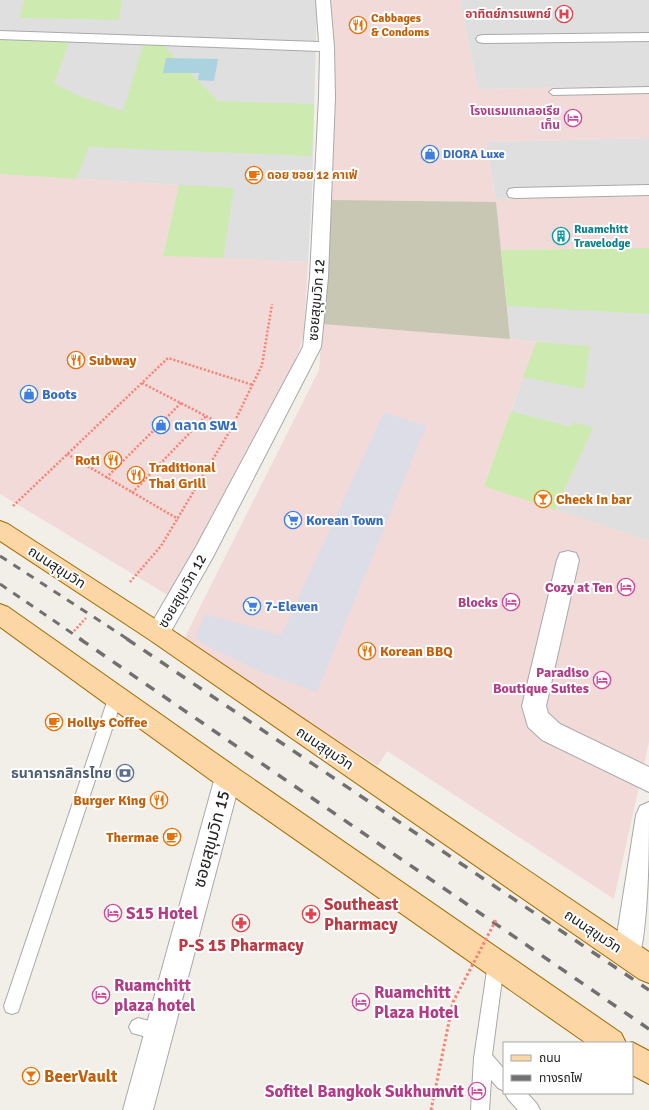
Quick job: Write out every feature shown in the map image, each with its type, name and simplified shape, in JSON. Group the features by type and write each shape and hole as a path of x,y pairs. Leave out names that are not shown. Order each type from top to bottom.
{"main road":[{"name":"ถนนสุขุมวิท","path":"4,520 105,598 638,962"},
{"path":"0,614 54,651 228,777 610,1042"},
{"path":"633,1058 649,1069"}],"street":[{"name":"ซอยสุขุมวิท 12","path":"158,633 205,551 312,347 320,262 327,97 327,47 323,0"},
{"path":"0,35 327,47"},
{"path":"483,39 649,37"},
{"path":"515,193 649,190"},
{"path":"568,560 538,683 534,706 537,719 551,732 649,780"},
{"name":"ซอยสุขุมวิท 15","path":"138,1110 148,1029 228,777"},
{"path":"638,962 649,815"}],"lane":[{"path":"553,92 649,90"},
{"path":"12,1006 116,696"},
{"path":"480,1110 484,1058 496,964"},
{"path":"484,1058 503,1081"},
{"path":"515,1094 531,1110"}],"path":[{"path":"126,586 161,546 231,429 262,365 272,304"},
{"path":"4,520 67,454 168,358 253,384"},
{"path":"142,383 231,429"},
{"path":"106,478 181,403"},
{"path":"132,493 206,416"},
{"path":"67,454 178,519"},
{"path":"54,651 105,598"},
{"path":"430,1110 453,1002 496,920"}],"shaded area":[{"path":"0,0 317,0 312,193 308,262 163,256 179,185 0,174"},
{"path":"331,0 460,0 478,89 649,86 649,138 486,142 496,199 649,196 649,248 501,250 510,339 536,342 484,485 649,541 649,742 614,899 387,751 378,766 183,641 319,370 332,200 334,106"},
{"path":"460,0 649,0 649,86 478,89"},
{"path":"649,138 649,196 496,199 486,142"},
{"path":"0,174 179,185 163,255 308,262 304,329 300,348 290,372 171,597 0,494"},
{"path":"332,200 496,202 510,339 323,324"},
{"path":"649,248 649,541 484,486 536,342 510,339 501,250"},
{"path":"384,412 426,426 317,692 261,672 213,649 195,638 205,614 281,635"}],"green space":[{"path":"24,0 122,0 119,20 19,18"},
{"path":"0,38 70,40 54,83 79,96 123,111 144,42 161,43 218,101 314,104 312,156 89,147 76,179 0,174"},
{"path":"179,185 234,188 223,258 163,256"},
{"path":"649,248 649,314 507,306 501,250"},
{"path":"536,342 590,346 584,389 523,377"},
{"path":"511,411 571,427 573,422 593,428 555,510 484,486"}],"water":[{"path":"166,58 218,59 214,81 198,80 199,73 163,73"}],"railway":[{"path":"0,556 129,640"},
{"path":"0,584 82,640"},
{"path":"80,639 649,1029"},
{"path":"127,639 649,990"}],"place":[{"name":"อาทิตย์การแพทย์","path":"564,14"},
{"name":"Cabbages & Condoms","path":"358,25"},
{"name":"โรงแรมแกเลอเรีย เท็น","path":"573,118"},
{"name":"DIORA Luxe","path":"430,154"},
{"name":"ดอย ซอย 12 คาเฟ่","path":"254,175"},
{"name":"Ruamchitt Travelodge","path":"561,236"},
{"name":"Subway","path":"76,360"},
{"name":"Boots","path":"29,394"},
{"name":"ตลาด SW1","path":"161,425"},
{"name":"Roti","path":"113,460"},
{"name":"Traditional Thai Grill","path":"136,475"},
{"name":"Check In bar","path":"543,499"},
{"name":"Korean Town","path":"293,520"},
{"name":"Cozy at Ten","path":"626,587"},
{"name":"Blocks","path":"511,602"},
{"name":"7-Eleven","path":"252,606"},
{"name":"Korean BBQ","path":"367,651"},
{"name":"Paradiso Boutique Suites","path":"602,680"},
{"name":"Hollys Coffee","path":"54,722"},
{"name":"ธนาคารกสิกรไทย","path":"125,773"},
{"name":"Burger King","path":"159,800"},
{"name":"Thermae","path":"172,837"},
{"name":"S15 Hotel","path":"113,913"},
{"name":"Southeast Pharmacy","path":"311,914"},
{"name":"P-S 15 Pharmacy","path":"241,923"},
{"name":"Ruamchitt plaza hotel","path":"101,995"},
{"name":"Ruamchitt Plaza Hotel","path":"361,1002"},
{"name":"BeerVault","path":"31,1076"},
{"name":"Sofitel Bangkok Sukhumvit","path":"477,1091"}]}
